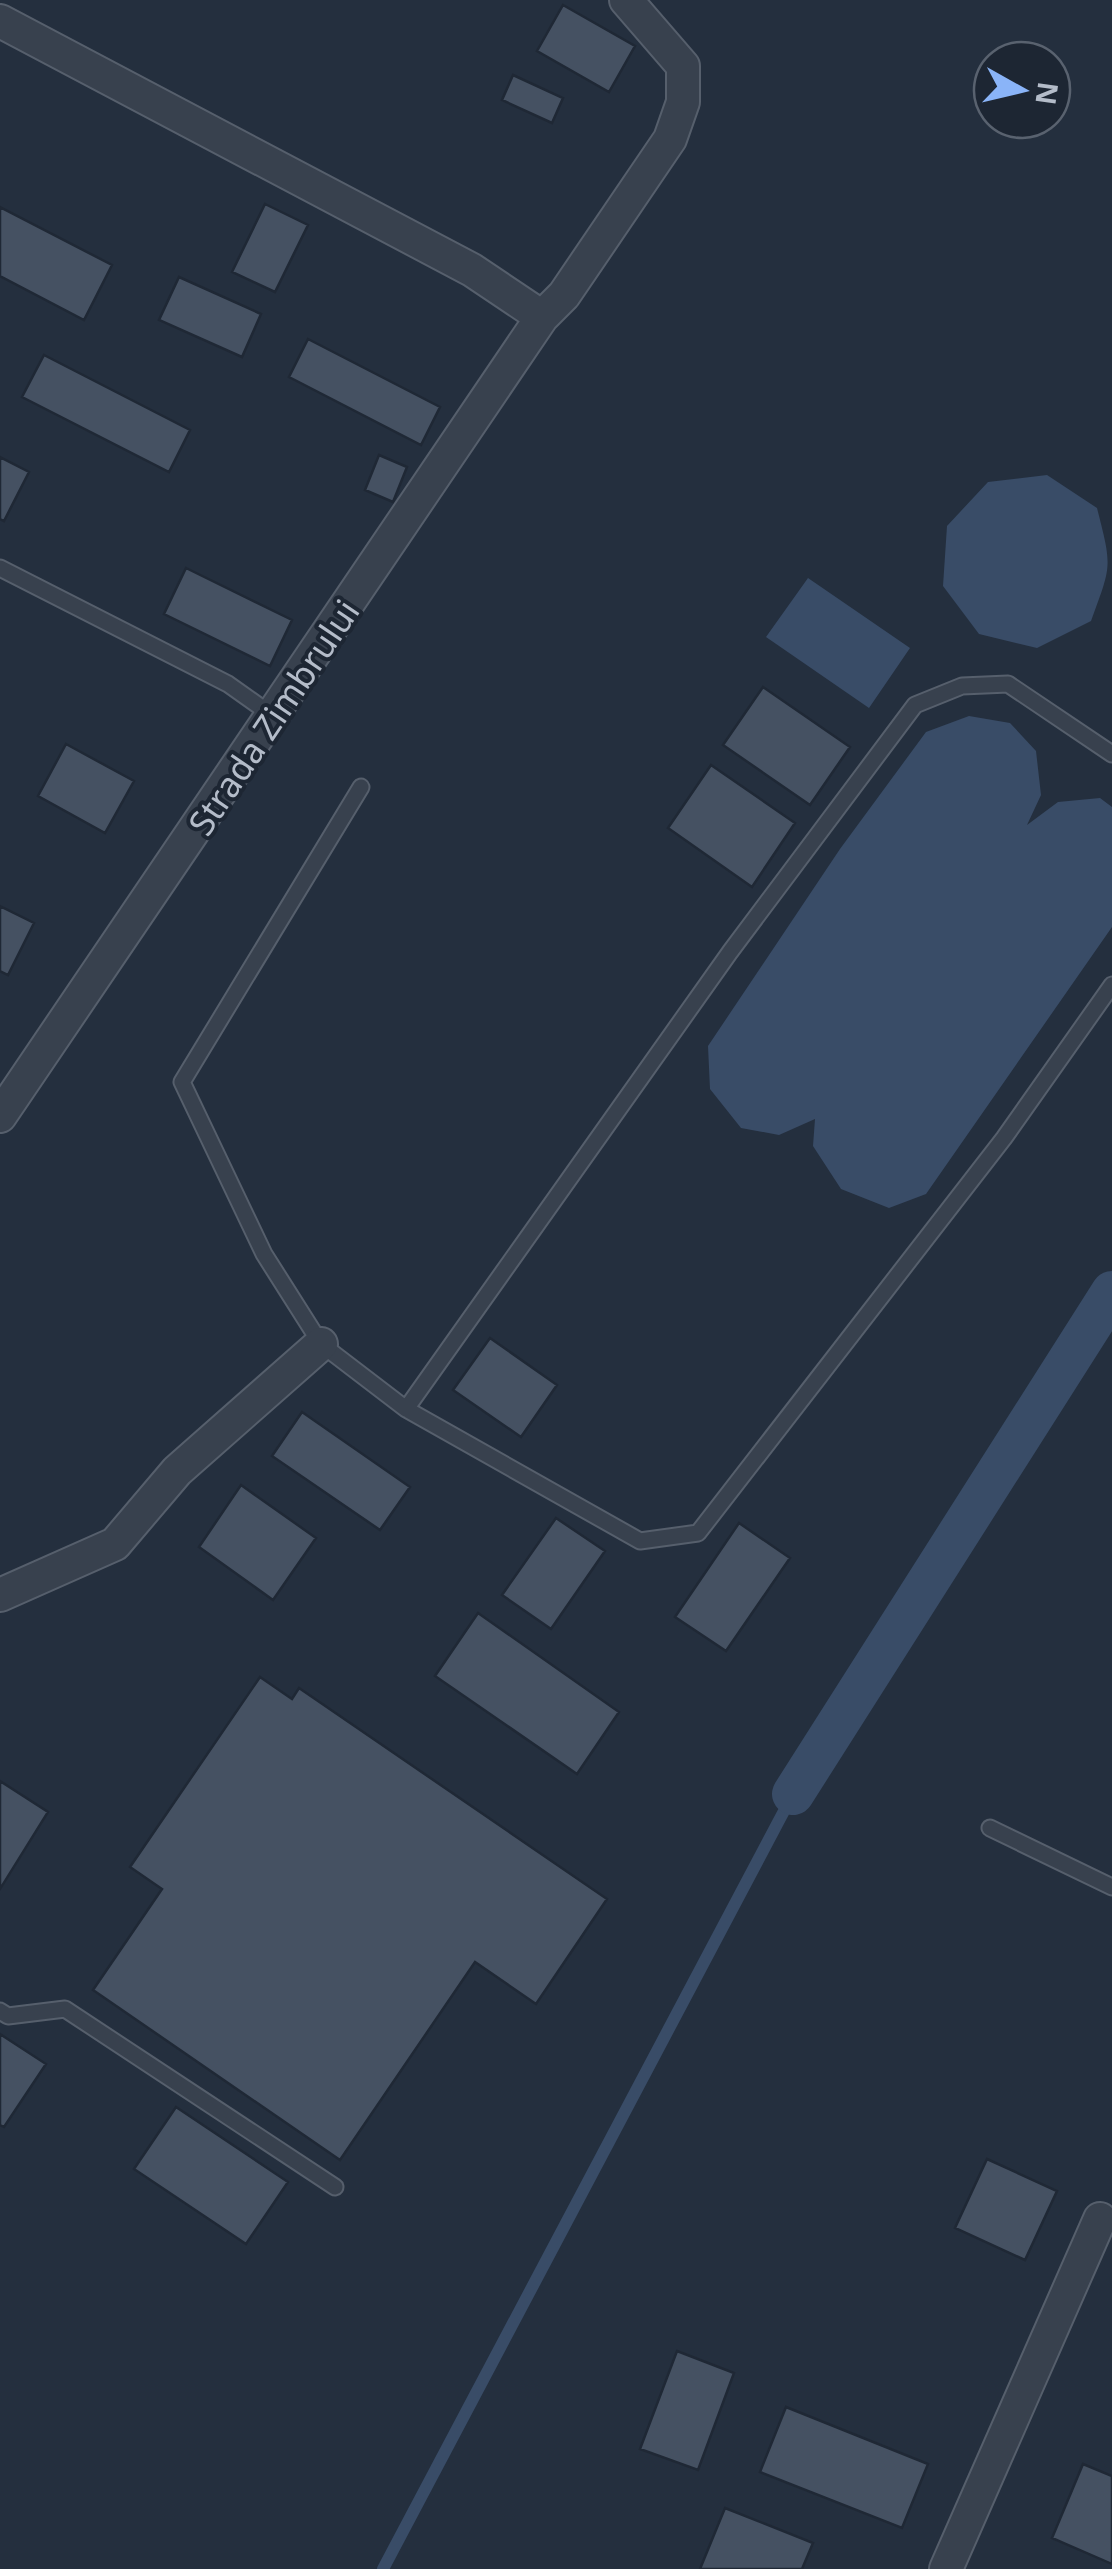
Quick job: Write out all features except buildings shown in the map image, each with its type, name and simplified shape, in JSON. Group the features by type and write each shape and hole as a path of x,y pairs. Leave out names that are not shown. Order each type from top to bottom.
{"street":[{"name":"Strada Zimbrului","path":"0,1116 542,317 564,295 670,139 683,102 683,66 626,0"},
{"path":"0,21 472,270 542,317"},
{"path":"0,1596 115,1544 177,1471 322,1344"},
{"path":"946,2569 1100,2219"}],"lane":[{"path":"0,568 228,684 274,717"},
{"path":"406,1409 730,952 914,705 962,686 1008,684 1112,754"},
{"path":"361,787 182,1082 264,1254 322,1344 406,1409 640,1541 698,1533 1004,1138 1112,985"},
{"path":"990,1828 1112,1887"},
{"path":"0,2011 8,2016 65,2009 335,2187"}],"water":[{"path":"1047,475 1097,508 1108,565 1091,621 1037,648 979,634 943,586 947,526 988,482"},
{"path":"808,578 910,648 869,708 766,637"},
{"path":"969,716 1010,723 1036,751 1041,795 1027,825 1058,802 1100,798 1112,807 1112,927 926,1194 889,1208 841,1189 813,1146 815,1119 779,1135 741,1128 710,1089 708,1046 840,849 926,732"}],"waterway":[{"path":"793,1794 1112,1292"},
{"path":"383,2569 793,1794"}]}
